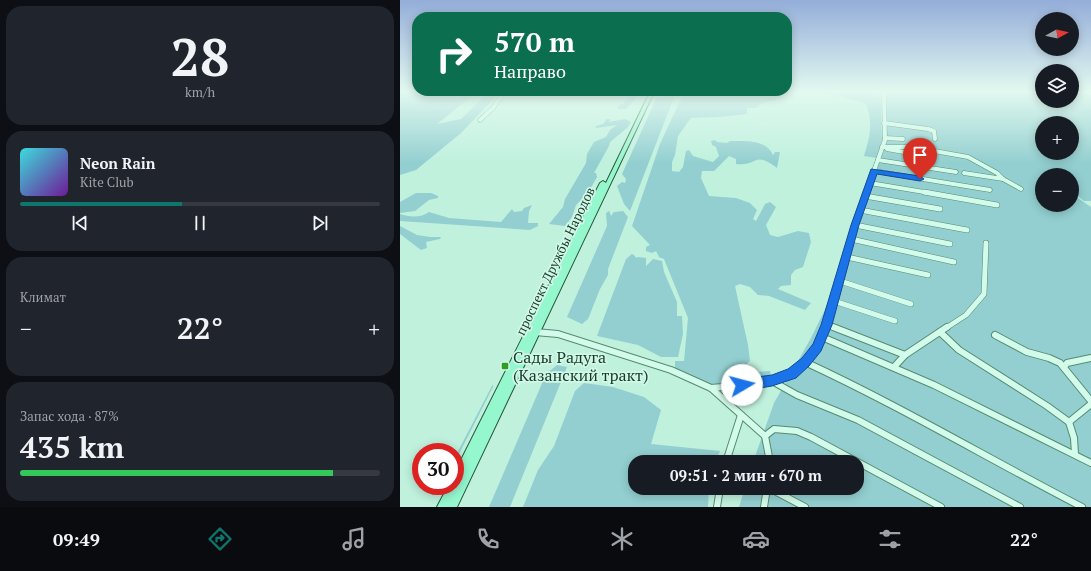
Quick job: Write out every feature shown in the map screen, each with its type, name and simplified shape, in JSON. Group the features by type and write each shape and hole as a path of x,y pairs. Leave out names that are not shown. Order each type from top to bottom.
{"main road":[{"name":"проспект Дружбы Народов","path":"452,507 533,332 637,116"},
{"name":"проспект Дружбы Народов","path":"464,464 533,332 640,116"},
{"path":"442,507 448,495"}],"street":[{"path":"480,120 485,116"},
{"path":"711,388 772,381 792,374 806,362 817,348 834,301 855,225 885,138 884,116"},
{"path":"884,123 928,129 934,131 935,139"},
{"path":"885,138 903,139"},
{"path":"882,148 912,147 968,157 997,173 1003,179 1021,189"},
{"path":"882,148 932,157"},
{"path":"878,160 956,172"},
{"path":"874,171 990,190"},
{"path":"964,173 1003,179"},
{"path":"870,183 997,205"},
{"path":"865,196 940,209"},
{"path":"860,210 968,230"},
{"path":"855,225 950,244"},
{"path":"851,239 954,262"},
{"path":"894,366 904,355 966,315 984,294 986,243"},
{"path":"847,257 928,275"},
{"path":"840,280 911,304"},
{"path":"834,301 895,321"},
{"path":"826,325 871,341 904,355"},
{"path":"533,332 558,334 664,367 711,388 766,436 769,455"},
{"path":"940,332 959,350 1047,406 1069,422 1074,438 1075,454"},
{"path":"995,335 1027,352 1049,358 1064,367 1091,403 1069,422"},
{"path":"822,337 894,366 1091,463"},
{"path":"1064,367 1067,363 1091,358"},
{"path":"806,362 859,387 999,464 1082,507"},
{"path":"772,381 797,395 858,420 1020,507"},
{"path":"728,455 741,415"},
{"path":"766,436 774,429 798,431 941,507"},
{"path":"717,507 719,495"},
{"path":"764,507 767,495"},
{"path":"782,495 805,507"}],"shaded area":[{"path":"400,116 447,116 437,124 461,119 464,116 477,116 461,133 416,170 400,175"},
{"path":"649,116 667,116 630,211 624,204 617,186 622,182 625,183 626,179 622,174"},
{"path":"673,116 732,116 691,118 678,136 675,155 672,162 672,171 679,172 683,167 686,151 689,150 693,156 713,162 719,156 716,147 712,145 711,141 715,140 717,142 727,143 730,141 754,142 765,146 773,155 775,152 780,152 777,168 764,160 736,164 736,159 729,156 714,171 702,171 701,178 709,196 736,198 750,203 757,210 753,219 756,221 765,204 770,202 776,207 766,225 770,235 778,237 798,231 809,233 811,242 803,267 795,270 791,275 791,285 781,286 778,289 811,303 805,310 769,296 758,295 750,287 740,284 735,286 750,361 742,368 743,373 770,371 771,376 741,384 717,386 701,382 675,369 675,361 684,361 688,318 664,259 659,257 656,251 652,253 646,251 646,247 650,245 632,226 660,144"},
{"path":"869,116 881,116 882,141 877,158 864,156 870,129"},
{"path":"885,116 1091,116 1091,201 1084,201 1079,197 1079,168 1035,168 1035,212 1079,212 1079,199 1091,207 1091,507 739,507 743,495 864,495 864,455 755,455 774,403 811,338 836,287 887,140"},
{"path":"607,119 610,119 609,122 625,119 631,122 627,128 610,142 594,173 596,173 597,177 588,193 576,205 572,217 565,226 549,224 563,207 565,199 586,163 587,154 594,142 606,137 610,130 617,125 596,128 596,126 603,124"},
{"path":"416,193 431,193 438,196 438,198 429,200 415,211 400,213 400,202"},
{"path":"532,205 529,211 528,223 538,223 538,226 530,230 400,221 400,214 415,216 429,212 449,218 501,222 512,209 514,212 522,211 524,208"},
{"path":"609,211 611,216 614,212 623,211 628,217 608,269 608,275 600,289 588,319 582,324 567,317 607,226 606,213"},
{"path":"400,226 417,235 441,237 440,239 426,242 427,248 421,250 400,234"},
{"path":"632,254 636,258 646,258 646,266 653,259 662,261 664,272 677,302 677,316 682,316 683,334 678,357 661,357 638,345 597,336 626,259"},
{"path":"557,365 567,367 510,507 489,507 546,374"},
{"path":"584,383 613,387 644,397 661,410 651,444 720,451 718,455 628,455 628,495 709,495 708,507 523,507 538,470 554,446 575,391"},
{"path":"493,384 493,387 464,444 462,443"}],"place":[{"name":"Сады Радуга (Казанский тракт)","path":"505,366"}],"route":[{"path":"742,385 772,381 792,374 806,362 817,348 826,325 847,257 855,225 874,171 920,179"}]}
